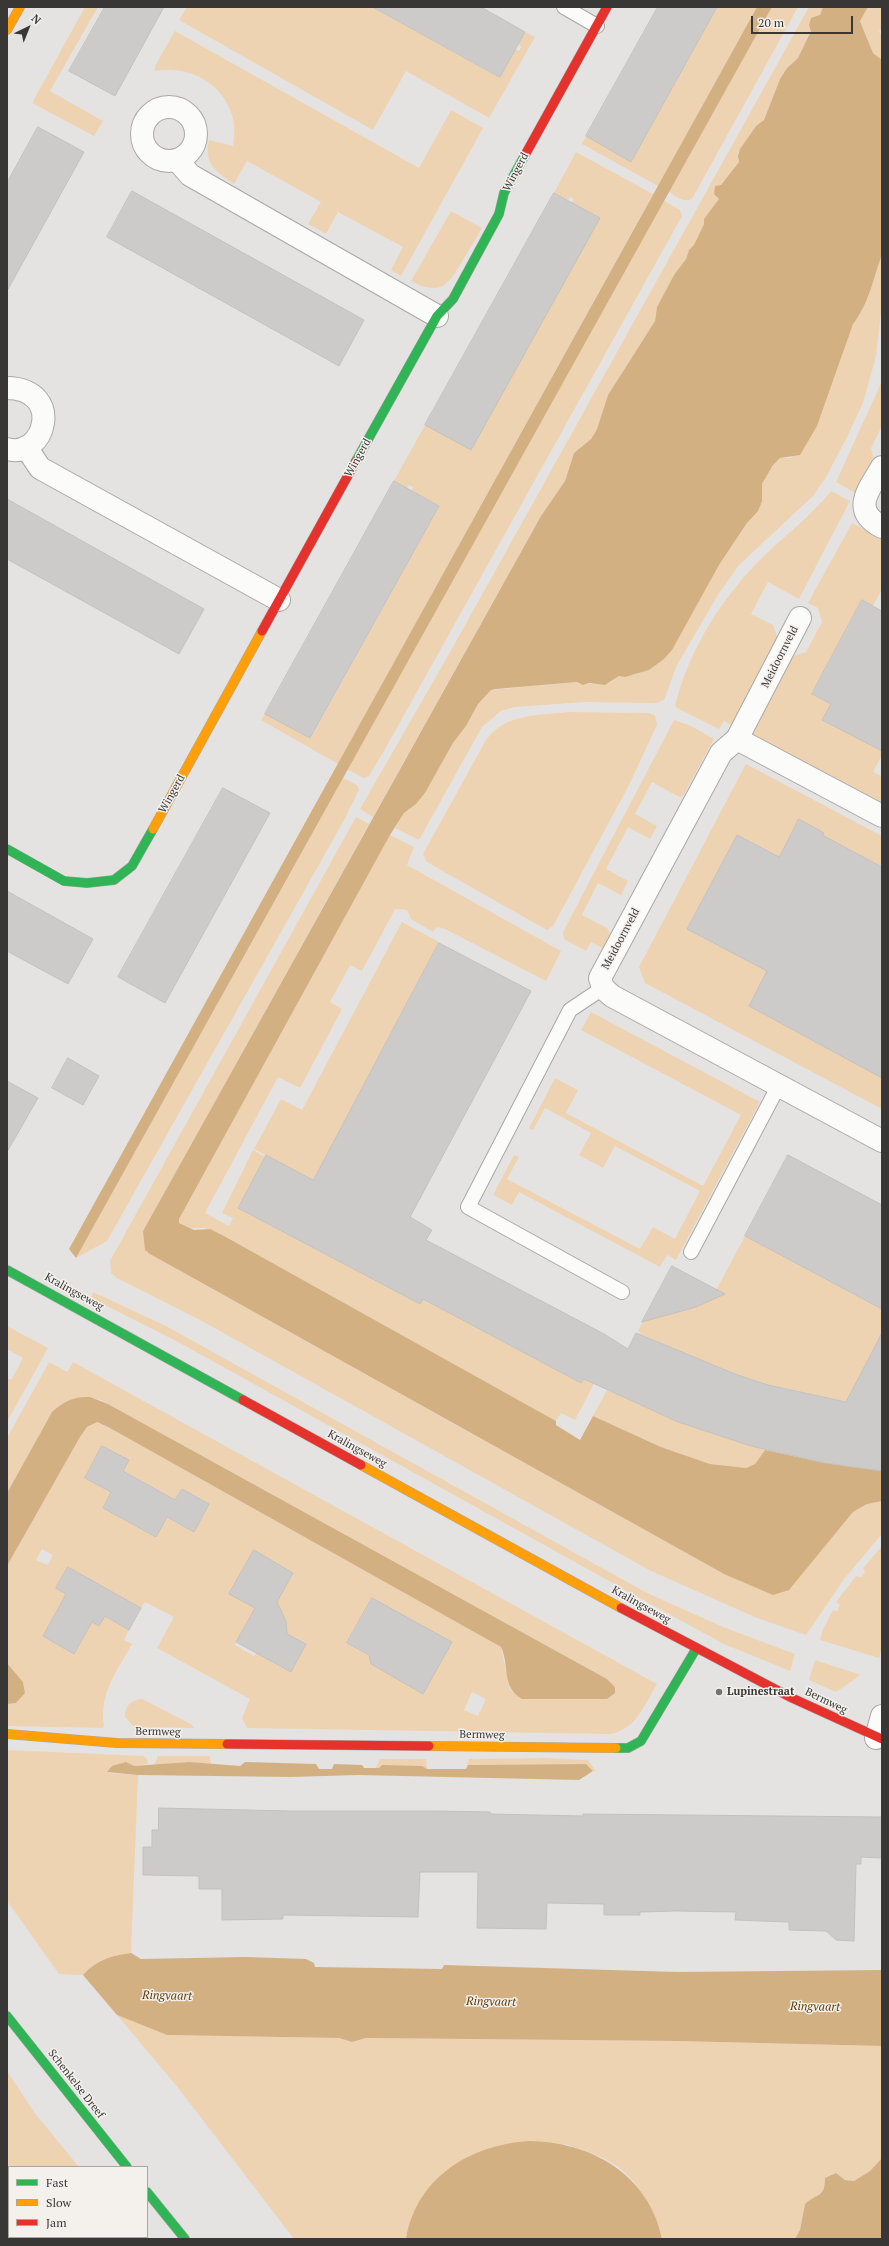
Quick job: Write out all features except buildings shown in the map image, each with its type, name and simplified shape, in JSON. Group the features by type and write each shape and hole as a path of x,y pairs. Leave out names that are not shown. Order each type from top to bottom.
{"street":[{"path":"7,30 20,7"},
{"name":"Wingerd","path":"7,849 64,881 87,883 114,880 132,866 436,316 453,299 500,214 504,193 607,7"},
{"path":"178,161 190,175 436,316"},
{"path":"7,388 21,388 34,396 43,408 44,423 38,437 17,448 40,468 279,600"},
{"path":"882,467 867,494 864,505 868,518 882,527"},
{"name":"Meidoornveld","path":"603,988 600,978 606,965 721,753 737,739 800,618"},
{"path":"737,739 882,816"},
{"path":"603,988 612,996 882,1141"},
{"name":"Kralingseweg","path":"7,1270 696,1649"},
{"name":"Bermweg","path":"7,1734 117,1743 628,1748 641,1741 696,1649 879,1739"},
{"path":"879,1739 882,1716"},
{"name":"Schenkelse Dreef","path":"7,2016 126,2166"},
{"path":"148,2193 185,2239"}],"lane":[{"path":"564,7 597,26"},
{"path":"603,988 570,1010 468,1207 622,1292"},
{"path":"691,1252 779,1086"}],"shaded area":[{"path":"85,7 98,7 50,91 103,121 94,136 32,103"},
{"path":"187,7 373,7 499,77 515,49 519,51 521,47 518,44 525,32 535,37 489,118 406,71 373,130 179,20"},
{"path":"717,7 757,7 658,186 582,144 586,136 631,161"},
{"path":"772,7 798,7 692,199 685,200 679,198 668,191"},
{"path":"809,7 823,7 821,14 811,22 811,31 798,58 787,68 780,79 764,120 756,126 740,149 739,162 721,185 715,186 716,196 720,199 704,219 704,224 694,246 689,250 686,259 674,275 657,307 655,321 608,395 597,429 591,439 574,453 565,481 541,516 373,817 360,809 449,654"},
{"path":"868,7 882,7 882,29 879,31 882,37 882,60 873,53 860,20"},
{"path":"175,31 419,168 451,110 483,128 401,276 391,270 403,247 338,212 326,234 308,224 321,202 247,161 234,184 217,171 208,155 209,140 233,146 234,129 231,113 225,99 215,88 202,79 188,73 172,70 155,71 155,66"},
{"path":"576,152 653,194 338,764 261,720 265,714 311,738 439,506 412,491 413,487 409,485 407,488 394,481 425,425 600,218 572,203 574,199 570,197 568,200 554,193"},
{"path":"663,200 680,210 682,216 384,751 369,776 363,778 347,769"},
{"path":"451,211 482,228 458,269 448,282 437,288 421,286 411,281"},
{"path":"882,255 882,303 876,356 863,403 847,437 825,479 813,496 739,565 718,595 677,665 664,700 656,703 585,702 515,707 501,711 482,727 419,840 395,828 404,813 416,804 425,793 453,743 466,726 478,704 491,690 577,682 579,684 608,684 619,676 634,675 648,669 667,655 672,649 719,565 762,501 762,484 773,465 780,458 791,458 817,426 844,346 853,324 862,311"},
{"path":"882,381 882,426 871,448 874,460 857,494 836,482"},
{"path":"831,491 850,501 799,599 768,582 751,614 773,625 778,639 733,726 724,721 719,729 677,708 675,706 689,663 710,623 723,604 767,553 808,516"},
{"path":"852,523 882,539 882,589 873,606 862,600 812,694 831,704 823,721 849,734 857,718 882,649 882,755 873,772 882,776 882,805 749,734 790,657 806,652 822,622 818,608 808,603"},
{"path":"568,712 649,713 655,716 657,725 628,787 553,926 547,930 432,865 426,861 423,854 486,740 494,731 513,720 523,717"},
{"path":"674,720 691,726 714,739 683,796 679,797 652,782 635,814 657,826 650,839 628,827 606,869 628,881 621,895 598,883 582,915 607,928 611,935 604,949 591,942 586,951 564,939 563,932"},
{"path":"746,764 882,836 882,867 836,843 749,1006 882,1077 882,1109 645,983 639,967","holes":["799,820 824,833 803,870 793,849 785,845","737,835 773,854 723,948 687,928"]},
{"path":"343,778 357,785 359,790 343,822 107,1241 76,1258"},
{"path":"356,817 369,824 143,1231 180,1271 724,1574 789,1589 853,1512 867,1504 882,1501 882,1534 845,1578 806,1635 757,1618 651,1571 200,1320 117,1278 111,1273 110,1261"},
{"path":"390,835 414,847 407,865 561,951 546,981 445,929 437,927 433,932 411,919 407,910 395,909 362,971 350,965 330,1002 342,1009 300,1088 278,1077 205,1213 229,1226 233,1218 222,1213 253,1150 265,1157 238,1208 420,1304 423,1299 581,1383 589,1369 599,1374 575,1420 561,1413 556,1421 224,1236 205,1228 189,1228 179,1223 179,1219"},
{"path":"402,922 439,942 438,945 313,1180 254,1149 281,1099 302,1110"},
{"path":"591,1012 760,1102 676,1260 667,1255 660,1267 519,1192 512,1205 493,1195 514,1155 519,1157 507,1179 640,1249 653,1227 675,1239 700,1191 615,1146 603,1168 579,1155 591,1133 545,1108 533,1130 529,1128 555,1078 578,1090 566,1113 703,1186 741,1115 581,1030"},
{"path":"745,1236 882,1309 882,1354 861,1405 768,1385 702,1362 639,1334 640,1332 638,1331 652,1304 683,1308 697,1306 712,1298"},
{"path":"93,1292 166,1326 647,1593 723,1627 795,1654 790,1671 724,1644 665,1612 180,1343 91,1298"},
{"path":"7,1326 48,1348 7,1422 7,1378 11,1380 23,1358 7,1349"},
{"path":"49,1362 67,1372 73,1362 657,1684 644,1708 633,1722 619,1732 610,1734 247,1728 242,1718 250,1699 157,1648 174,1617 145,1602 141,1608 92,1580 84,1593 70,1587 43,1636 74,1654 92,1622 99,1626 105,1616 129,1630 124,1640 132,1644 106,1693 103,1715 104,1727 7,1726 7,1704 16,1703 25,1693 23,1682 7,1663 7,1566 80,1437 87,1427 96,1422 108,1427 501,1647 510,1689 522,1699 607,1699 615,1693 615,1687 607,1679 101,1400 87,1398 75,1399 63,1404 52,1412 7,1493 7,1438","holes":["103,1446 129,1460 123,1471 175,1500 182,1489 209,1504 194,1532 167,1517 156,1537 103,1508 111,1492 85,1478","42,1549 53,1555 48,1565 36,1560","254,1550 293,1573 275,1606 286,1621 285,1633 306,1644 291,1672 256,1653 254,1656 235,1645 255,1608","372,1598 386,1669 381,1670 371,1664 372,1657 347,1643","472,1692 486,1699 478,1716 464,1710"]},
{"path":"607,1390 678,1422 765,1450 755,1464 746,1468 710,1464 661,1447 593,1416"},
{"path":"882,1546 882,1648 879,1658 820,1640 823,1629 833,1610 837,1611 840,1605 836,1602 856,1576 861,1577 865,1572 863,1568"},
{"path":"815,1660 861,1675 836,1692 809,1680"},
{"path":"142,1699 191,1724 194,1728 134,1727 125,1717 126,1710 131,1702"},
{"path":"7,1750 144,1756 147,1759 148,1764 133,1766 128,1763 108,1773 138,1775 131,1953 105,1959 94,1965 83,1975 59,1974 7,1901"},
{"path":"158,1756 210,1756 211,1765 189,1762 154,1765"},
{"path":"545,1758 588,1760 596,1771 593,1771 586,1764 468,1765 466,1769 469,1759"},
{"path":"380,1759 426,1759 427,1769 376,1768"},
{"path":"117,2015 167,2035 339,2038 352,2042 366,2038 677,2041 882,2046 882,2158 870,2171 854,2181 845,2180 836,2173 825,2178 825,2188 823,2191 805,2204 800,2230 795,2239 662,2239 650,2206 630,2177 612,2163 565,2144 408,2229 406,2239 294,2239 179,2089"},
{"path":"7,2071 34,2112 78,2166 8,2166 8,2170"},
{"path":"61,2238 137,2239 62,2239"}],"water":[{"path":"757,7 772,7 76,1258 69,1249"},
{"path":"823,7 868,7 860,21 873,53 882,60 882,255 867,299 853,324 817,426 800,455 780,458 773,465 762,484 762,501 758,511 747,523 719,565 672,650 664,659 649,670 625,677 619,676 605,685 589,683 583,685 577,682 496,689 491,690 478,704 466,726 453,743 425,793 416,804 404,813 390,835 179,1219 179,1223 194,1230 210,1229 224,1236 556,1421 556,1425 580,1440 593,1416 661,1447 710,1464 746,1468 755,1464 765,1450 825,1463 882,1471 882,1501 867,1504 853,1512 789,1590 773,1595 724,1574 150,1254 145,1250 143,1231 541,516 565,481 574,453 591,439 597,429 608,395 655,321 657,307 674,275 686,259 689,250 694,245 704,224 704,219 719,199 714,194 715,186 721,185 739,162 738,156 740,149 756,126 764,120 780,79 787,68 798,58 811,31 809,25 811,18 820,15"},
{"path":"90,1397 108,1404 607,1679 615,1687 615,1693 607,1699 522,1699 515,1694 508,1682 504,1654 501,1647 97,1422 87,1427 80,1437 7,1566 7,1493 52,1412 74,1398"},
{"path":"7,1663 23,1682 25,1693 16,1703 7,1704"},
{"path":"126,1762 134,1766 189,1762 240,1766 245,1762 316,1764 319,1769 332,1769 334,1764 362,1765 364,1768 379,1768 382,1765 422,1766 427,1769 466,1769 468,1765 586,1764 593,1771 579,1780 358,1775 291,1777 138,1775 107,1772 112,1766"},
{"name":"Ringvaart","path":"131,1953 141,1959 245,1957 306,1959 314,1963 315,1967 442,1969 444,1965 678,1972 882,1970 882,2046 677,2041 366,2038 352,2042 339,2038 167,2035 117,2015 83,1975 94,1965 105,1959"},
{"path":"529,2141 552,2143 574,2148 595,2155 614,2166 631,2180 644,2196 655,2216 662,2239 406,2239 412,2217 422,2198 434,2182 450,2168 467,2157 486,2149"},
{"path":"882,2158 882,2239 795,2239 800,2230 805,2204 822,2192 824,2189 825,2178 836,2173 845,2180 854,2181 870,2171"},
{"path":"7,2169 8,2238 7,2238"}],"traffic: fast":[{"path":"356,461 437,316 453,299 499,214 504,193 525,155"},
{"path":"7,849 64,881 87,883 114,880 132,866 153,829"},
{"path":"7,1270 243,1400"},
{"path":"616,1748 628,1748 641,1741 696,1649"},
{"path":"7,2016 126,2166"},
{"path":"148,2193 185,2239"}],"traffic: slow":[{"path":"7,30 20,7"},
{"path":"153,829 262,631"},
{"path":"361,1465 621,1608"},
{"path":"7,1734 117,1743 227,1744"},
{"path":"429,1746 616,1748"}],"traffic: jam":[{"path":"525,155 607,7"},
{"path":"262,631 356,461"},
{"path":"243,1400 361,1465"},
{"path":"621,1608 792,1698 882,1739"},
{"path":"227,1744 429,1746"}],"place":[{"name":"Lupinestraat","path":"719,1692"}]}
